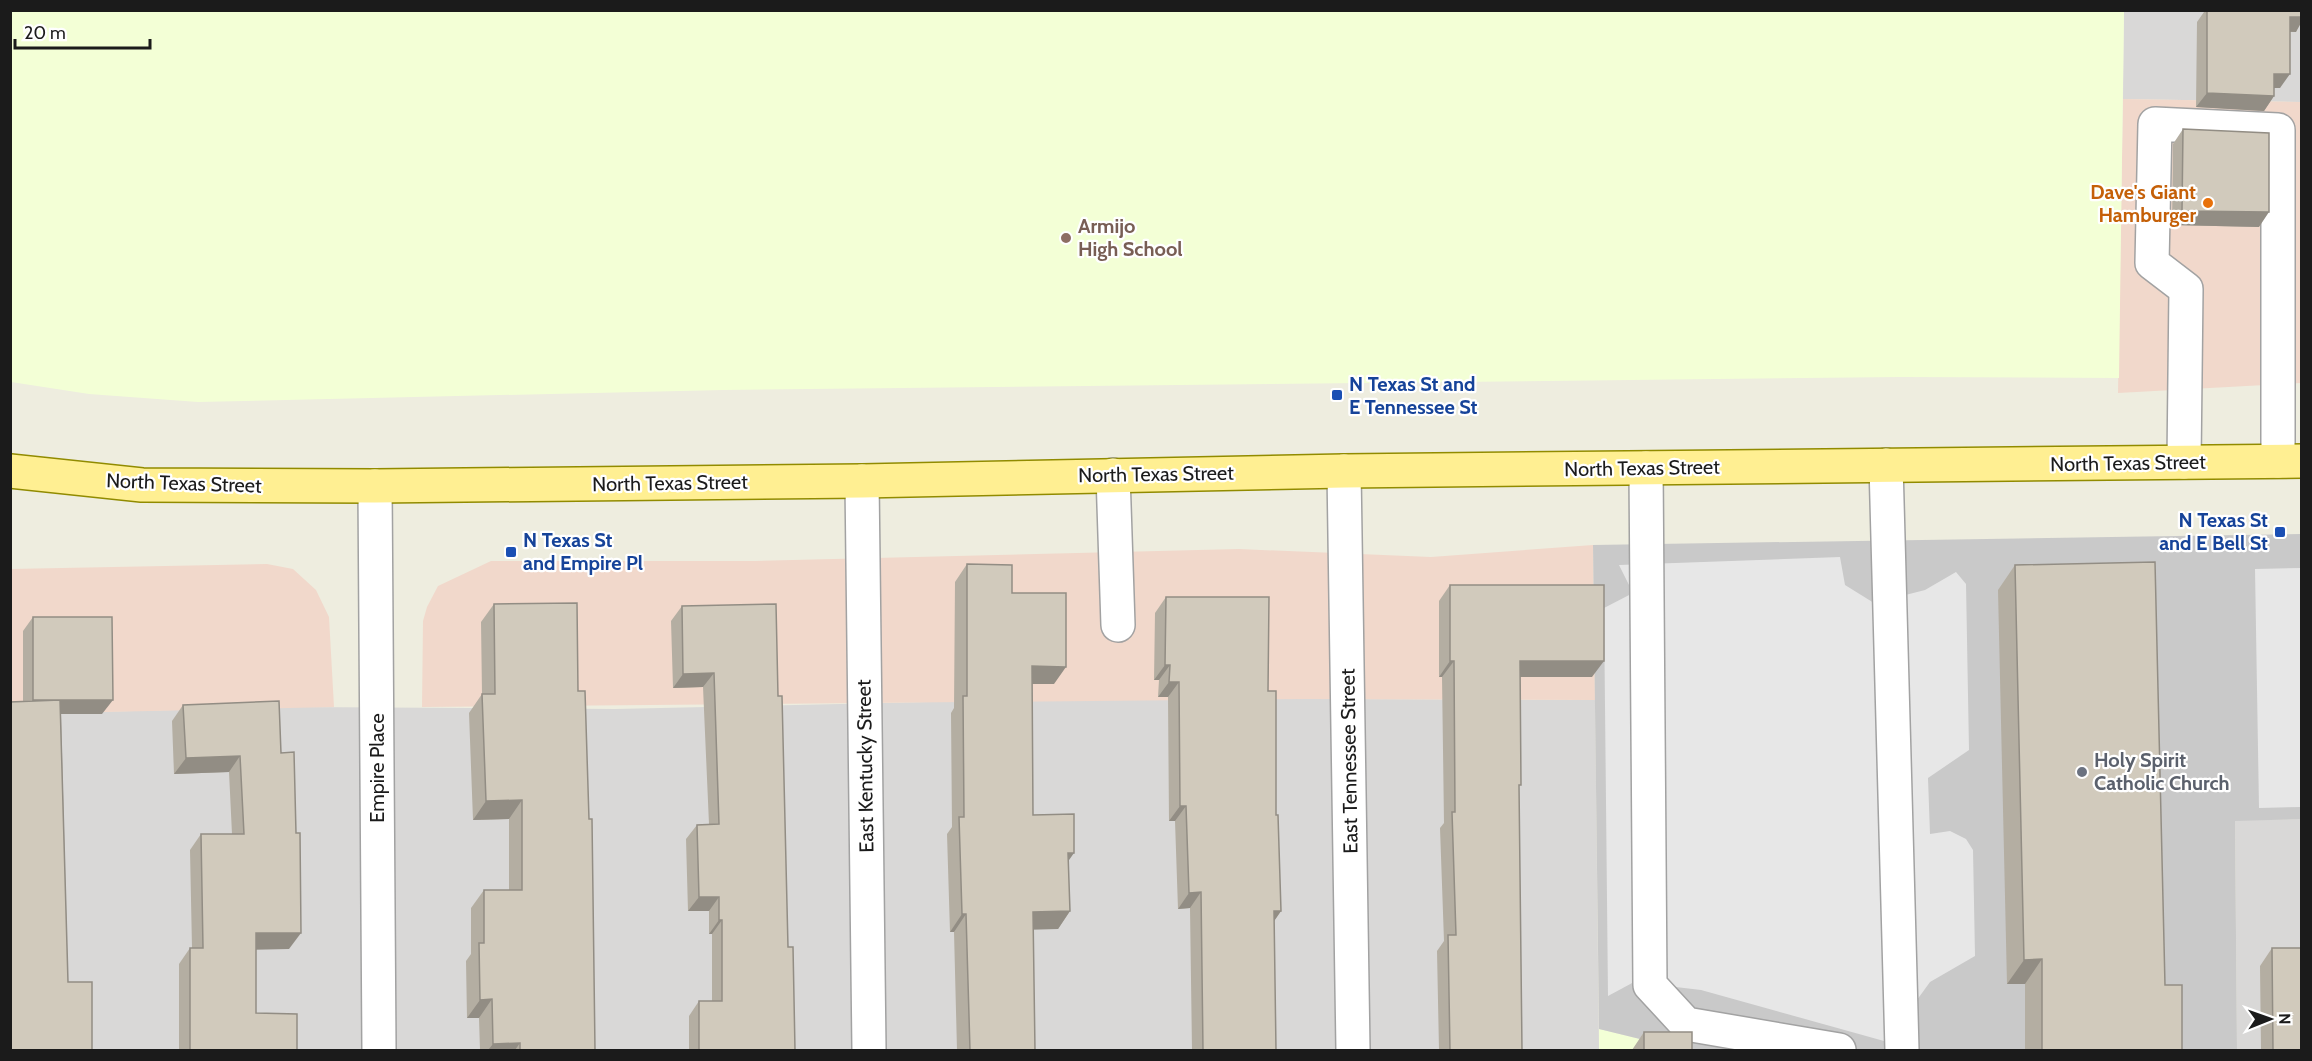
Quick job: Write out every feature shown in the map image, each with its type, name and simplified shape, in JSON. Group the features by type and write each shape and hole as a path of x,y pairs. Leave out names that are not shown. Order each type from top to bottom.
{"main road":[{"name":"North Texas Street","path":"10,471 142,484 375,486 862,481 1344,471 2290,461"}],"street":[{"path":"2184,462 2186,289 2152,263 2156,124 2278,130 2290,461"},
{"path":"1886,465 1902,1050"},
{"path":"1646,468 1650,985 1686,1024 1839,1050"},
{"name":"East Tennessee Street","path":"1344,471 1353,1050"},
{"path":"1113,475 1118,625"},
{"name":"East Kentucky Street","path":"862,481 869,1050"},
{"name":"Empire Place","path":"375,486 379,1050"}],"shaded area":[{"name":"Armijo High School","path":"10,11 2124,11 2119,378 1900,377 723,390 198,402 89,394 11,382"},
{"path":"2124,11 2301,11 2301,102 2123,99"},
{"path":"2123,99 2301,102 2301,383 2118,393"},
{"name":"Holy Spirit Catholic Church","path":"2301,534 2301,819 2235,821 2237,1050 1685,1050 1599,1029 1593,545"},
{"path":"1593,545 1595,700 1307,699 422,707 423,621 427,607 438,586 491,561 755,561 1239,549 1431,557"},
{"path":"1840,557 1845,585 1874,603 1925,590 1956,572 1966,584 1969,750 1928,778 1930,834 1950,831 1966,839 1973,850 1975,956 1930,982 1884,1041 1701,990 1634,982 1608,996 1604,608 1633,593 1619,565"},
{"path":"267,564 293,569 316,590 329,617 334,707 11,714 10,569"},
{"path":"2301,568 2301,807 2259,808 2255,569"},
{"path":"1108,698 1595,700 1599,1050 11,1050 10,714 300,707 615,709"},
{"path":"2301,819 2301,1050 2237,1050 2235,820"},
{"path":"1599,1029 1685,1050 1599,1050"}],"building":[{"path":"2207,10 2301,10 2301,17 2290,17 2290,74 2274,74 2274,96 2207,93"},
{"path":"2183,129 2269,133 2269,212 2182,211"},
{"path":"2155,562 2165,985 2182,985 2182,1050 2042,1050 2042,959 2024,960 2015,565"},
{"path":"967,564 1012,565 1012,593 1066,593 1066,667 1032,666 1033,815 1074,814 1074,853 1068,853 1070,911 1033,912 1035,1050 970,1050 966,914 962,914 959,817 964,817 963,696 967,696"},
{"path":"1450,585 1604,585 1604,661 1520,661 1522,1050 1450,1050 1448,935 1456,935 1452,812 1455,812 1454,661 1450,661"},
{"path":"1166,597 1269,597 1268,691 1276,691 1276,815 1278,815 1281,911 1274,911 1276,1050 1203,1050 1201,892 1189,893 1186,806 1180,806 1179,682 1169,682 1170,665 1165,665"},
{"path":"577,603 578,691 585,691 589,819 592,819 595,1050 520,1050 520,1043 493,1044 492,999 480,1000 479,943 484,943 484,890 522,890 522,800 486,801 482,694 495,694 494,604"},
{"path":"776,604 778,696 782,696 788,947 793,947 795,1050 699,1050 699,1001 722,1001 722,920 719,920 719,897 699,897 697,825 719,824 714,673 683,674 682,606"},
{"path":"33,617 112,617 113,700 33,700"},
{"path":"60,700 68,982 92,982 92,1050 10,1050 10,702"},
{"path":"279,701 281,753 294,752 296,833 300,833 301,933 256,933 256,1013 297,1014 297,1050 190,1050 190,948 203,948 201,834 244,834 240,756 186,758 183,705"},
{"path":"2272,948 2301,948 2301,1050 2273,1050"},
{"path":"1644,1032 1692,1032 1692,1050 1644,1050"}],"place":[{"name":"Dave's Giant Hamburger","path":"2208,203"},
{"name":"Armijo High School","path":"1066,238"},
{"name":"N Texas St and E Tennessee St","path":"1337,395"},
{"name":"N Texas St and E Bell St","path":"2280,532"},
{"name":"N Texas St and Empire Pl","path":"511,552"},
{"name":"Holy Spirit Catholic Church","path":"2082,772"}]}
